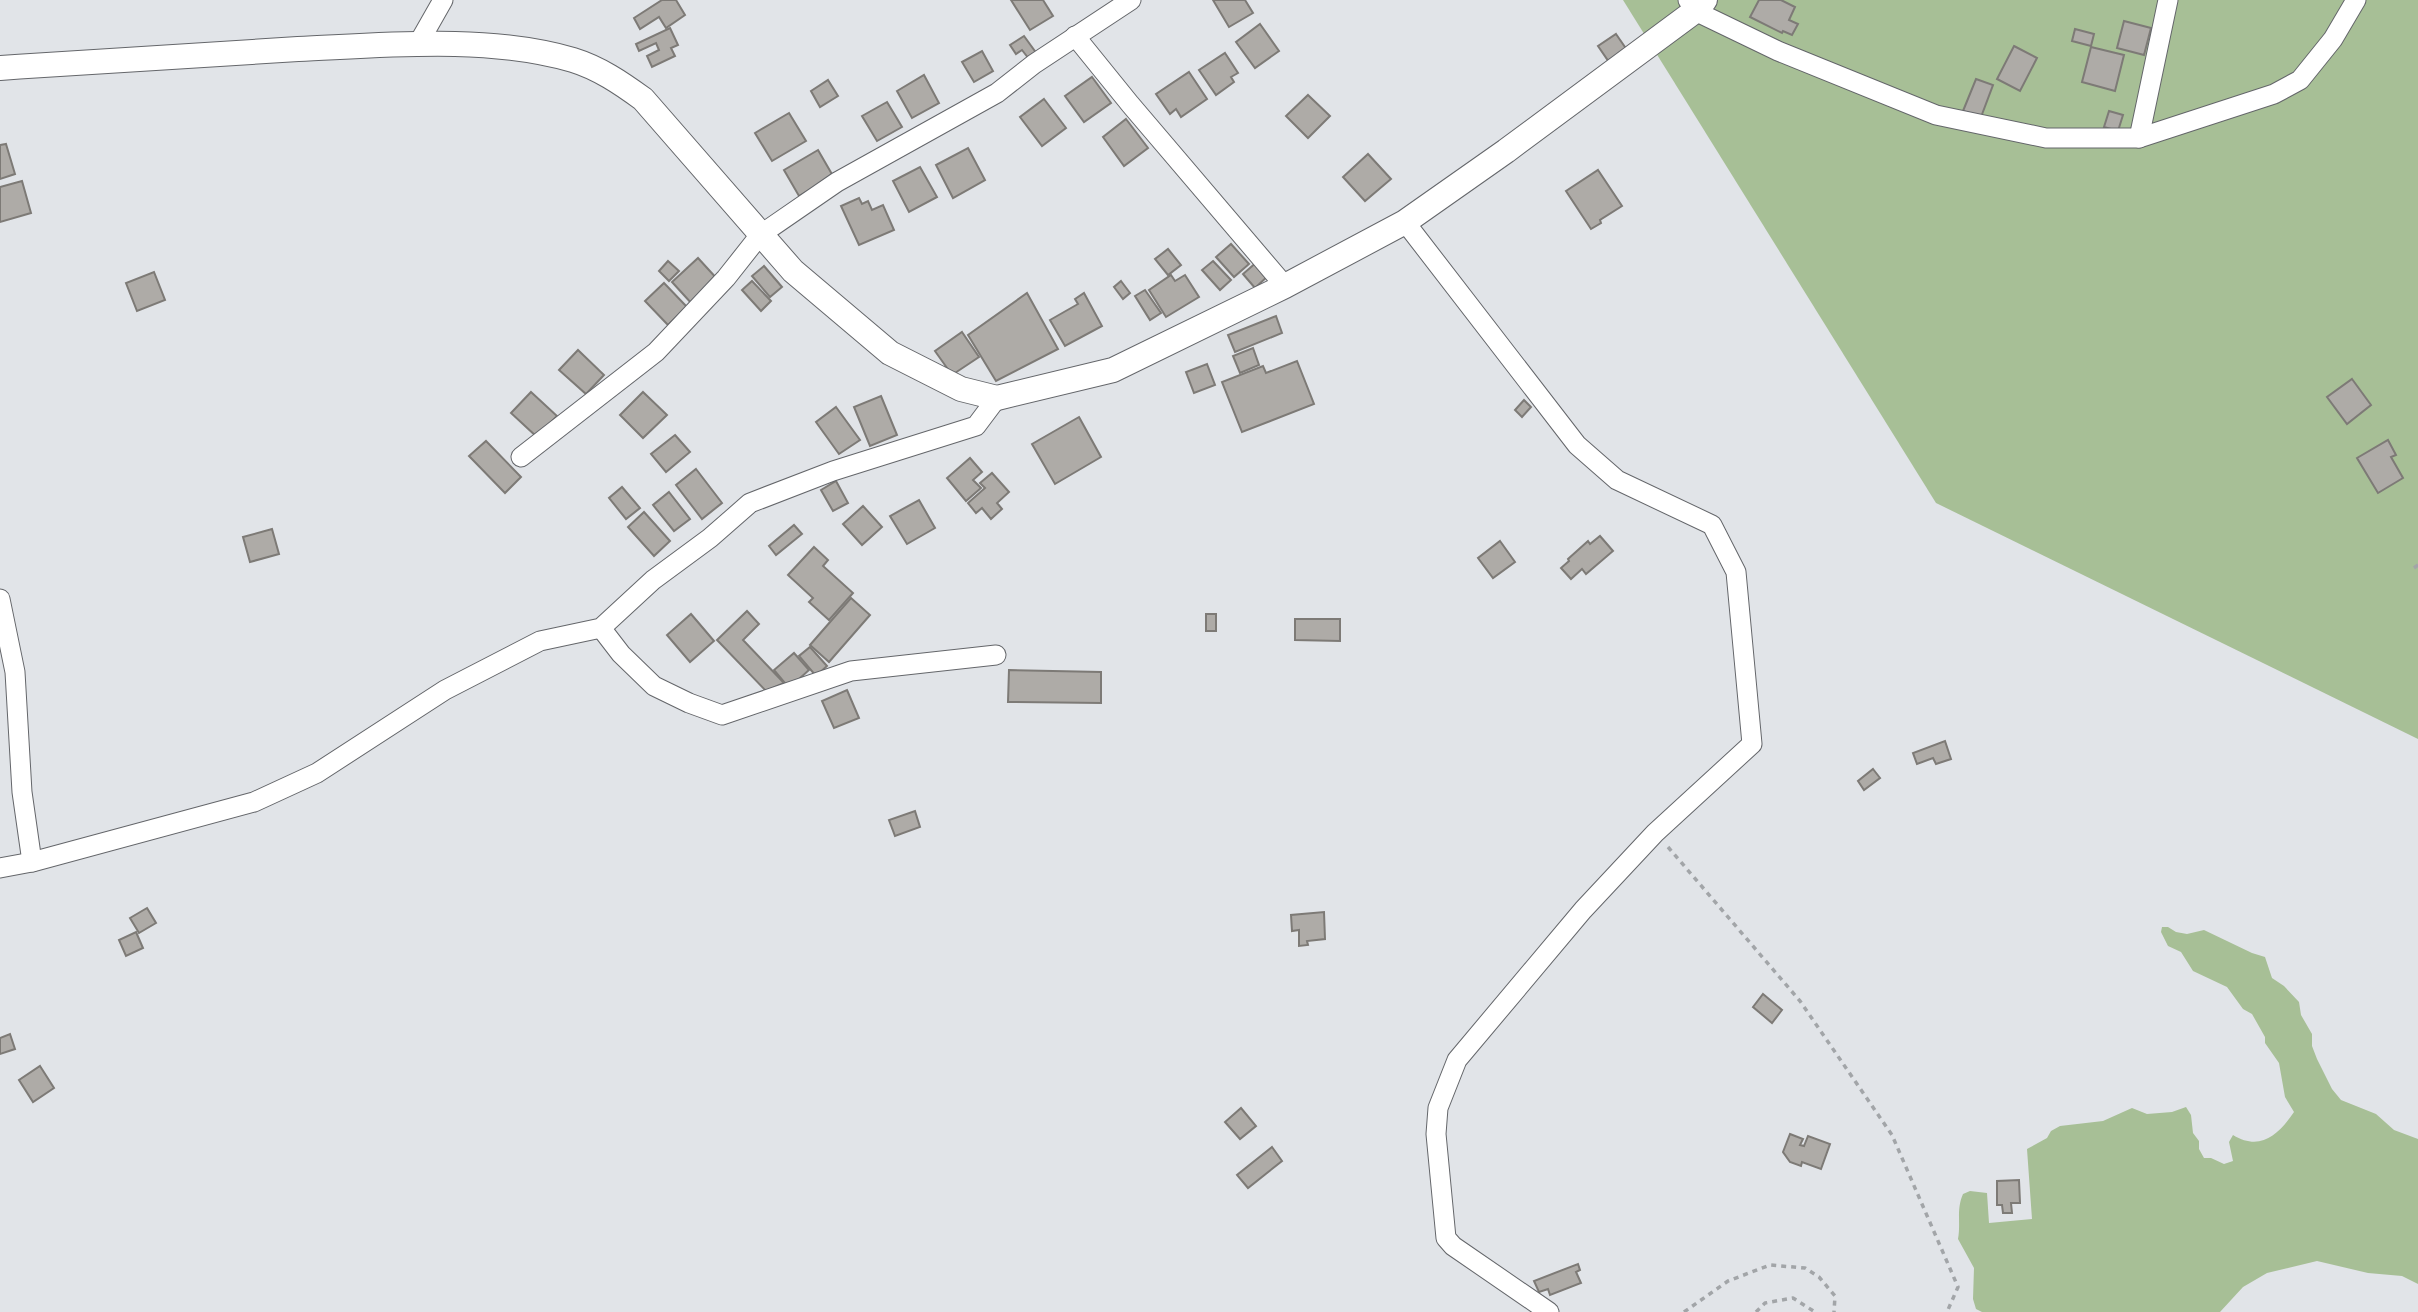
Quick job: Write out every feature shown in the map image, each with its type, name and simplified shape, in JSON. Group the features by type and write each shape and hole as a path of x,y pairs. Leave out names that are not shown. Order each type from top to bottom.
{"street":[{"path":"418,44 443,0"},
{"path":"521,457 656,352 726,278 760,235 837,182 997,93 1131,0"},
{"path":"2138,138 2168,0"},
{"path":"0,68 418,44 537,52 576,61 612,77 643,99 793,271 890,353 961,389 997,398 1113,370 1285,286 1405,222 1506,151 1696,4 1778,51 1936,115 2046,138 2138,138 2274,94 2300,80 2333,39 2356,0"},
{"path":"1076,36 1130,104 1285,286"},
{"path":"1405,222 1577,445 1617,480 1712,525 1736,572 1752,744 1655,832 1583,910 1457,1060 1438,1108 1436,1134 1446,1238 1453,1247 1549,1312"},
{"path":"0,868 32,862 254,802 317,773 445,690 540,641 601,628 653,580 710,538 750,503 833,471 976,426 997,398"},
{"path":"0,599 15,671 22,792 32,862"},
{"path":"601,628 621,654 654,686 689,704 722,715 851,671 996,655"}],"path":[{"path":"1655,832 1800,1001 1892,1135 1958,1287 1947,1312"},
{"path":"1684,1312 1728,1281 1770,1265 1805,1268 1819,1277 1835,1296 1834,1312"},
{"path":"1756,1312 1765,1303 1793,1298 1815,1312"}],"green space":[{"path":"1623,0 2418,0 2418,739 1936,503"},
{"path":"2162,927 2187,934 2204,930 2265,957 2272,978 2299,1002 2301,1015 2312,1034 2312,1046 2317,1059 2332,1089 2341,1100 2376,1114 2394,1130 2418,1139 2418,1284 2402,1276 2368,1273 2317,1261 2267,1273 2243,1287 2220,1312 1982,1312 1976,1309 1973,1299 1974,1268 1958,1239 1963,1194 1970,1191 1987,1193 1989,1223 2032,1219 2027,1149 2047,1138 2051,1131 2060,1126 2103,1121 2132,1108 2147,1114 2172,1112 2186,1107 2204,1158 2224,1164 2233,1161 2229,1142 2233,1135 2252,1142 2261,1141 2282,1127 2294,1112 2285,1097 2279,1063 2265,1043 2265,1037 2252,1014 2243,1009 2227,987 2193,971 2181,952 2168,946 2161,932"}],"building":[{"path":"662,0 676,0 685,15 666,28 659,17 640,29 634,18"},
{"path":"1011,0 1043,0 1053,16 1030,30"},
{"path":"1213,0 1245,0 1253,13 1229,27"},
{"path":"1759,0 1781,0 1795,7 1789,20 1798,24 1792,35 1783,31 1782,33 1750,17"},
{"path":"2124,21 2151,28 2144,55 2117,48"},
{"path":"1260,24 1279,51 1255,68 1236,42"},
{"path":"670,28 678,45 671,48 675,56 652,67 647,56 659,50 656,43 639,51 636,44"},
{"path":"2075,29 2094,34 2091,46 2072,41"},
{"path":"1616,34 1627,50 1609,62 1598,46"},
{"path":"1024,36 1037,54 1029,59 1022,50 1016,54 1010,45"},
{"path":"2014,46 2037,58 2020,91 1997,79"},
{"path":"2091,47 2124,55 2115,91 2082,82"},
{"path":"982,51 993,71 974,82 962,62"},
{"path":"1225,53 1238,73 1231,77 1234,82 1216,95 1199,70"},
{"path":"1189,72 1207,99 1181,117 1176,109 1170,114 1156,94"},
{"path":"924,75 939,103 912,118 897,91"},
{"path":"1092,77 1111,103 1084,122 1065,96"},
{"path":"1976,79 1993,85 1981,117 1963,111"},
{"path":"828,80 838,96 820,107 811,91"},
{"path":"1308,95 1330,116 1308,138 1286,116"},
{"path":"1044,99 1066,128 1042,146 1020,117"},
{"path":"887,102 902,127 877,141 862,116"},
{"path":"2109,111 2123,115 2118,131 2104,127"},
{"path":"789,113 806,141 772,161 755,133"},
{"path":"1126,119 1148,148 1124,166 1103,137"},
{"path":"6,144 15,174 0,179 0,145"},
{"path":"968,148 985,180 953,198 936,165"},
{"path":"818,150 833,176 799,196 784,170"},
{"path":"1368,154 1391,179 1365,201 1343,177"},
{"path":"920,167 937,197 909,212 893,181"},
{"path":"1598,170 1622,206 1591,229 1566,191"},
{"path":"22,181 31,213 0,222 0,187"},
{"path":"859,198 862,204 868,201 872,210 883,205 894,230 859,245 841,206"},
{"path":"1231,244 1249,264 1234,277 1216,257"},
{"path":"1168,249 1181,265 1168,275 1155,259"},
{"path":"698,258 719,281 693,305 672,282"},
{"path":"668,261 679,271 669,281 659,271"},
{"path":"1213,261 1231,280 1220,290 1202,270"},
{"path":"1258,261 1270,274 1255,288 1243,274"},
{"path":"764,266 782,287 770,297 752,276"},
{"path":"154,272 165,300 137,311 126,283"},
{"path":"1171,275 1175,281 1185,275 1199,297 1166,317 1149,290"},
{"path":"752,281 771,301 761,311 742,290"},
{"path":"1121,281 1130,293 1123,299 1114,287"},
{"path":"664,283 687,307 668,325 645,301"},
{"path":"1145,290 1161,313 1150,320 1135,296"},
{"path":"1027,293 1058,349 996,381 968,335"},
{"path":"1084,293 1102,326 1065,346 1050,320 1078,304 1075,299"},
{"path":"1276,316 1282,333 1235,352 1228,335"},
{"path":"962,332 979,357 952,375 935,351"},
{"path":"1253,348 1259,365 1240,373 1233,356"},
{"path":"578,350 604,375 586,394 559,370"},
{"path":"1297,361 1314,404 1242,432 1222,382 1263,366 1266,373"},
{"path":"1207,364 1215,385 1194,393 1186,372"},
{"path":"2352,379 2371,405 2347,424 2327,397"},
{"path":"531,392 557,416 537,437 511,413"},
{"path":"643,392 667,415 643,438 620,415"},
{"path":"881,396 897,435 870,446 854,407"},
{"path":"1524,400 1531,407 1522,417 1515,410"},
{"path":"836,407 860,440 839,454 816,422"},
{"path":"1079,417 1101,457 1055,484 1032,444"},
{"path":"675,435 690,452 666,472 651,454"},
{"path":"2388,440 2396,455 2391,457 2403,478 2378,493 2357,458"},
{"path":"486,441 521,477 505,493 469,456"},
{"path":"970,458 982,472 973,480 981,488 966,501 947,478"},
{"path":"696,469 722,503 702,519 676,485"},
{"path":"992,473 1009,492 997,503 1002,509 991,519 982,508 976,513 968,503 985,488 980,483"},
{"path":"836,481 848,503 833,511 821,490"},
{"path":"622,487 640,508 626,519 609,498"},
{"path":"669,492 690,519 674,531 653,505"},
{"path":"919,500 935,528 907,544 890,516"},
{"path":"863,506 882,527 862,545 843,524"},
{"path":"644,512 670,541 654,556 628,527"},
{"path":"794,525 802,534 776,555 769,546"},
{"path":"272,529 279,554 250,562 243,537"},
{"path":"1600,536 1613,551 1586,574 1582,569 1571,579 1561,568 1588,541 1590,544"},
{"path":"1500,541 1515,562 1493,578 1478,558"},
{"path":"814,547 828,560 823,566 853,593 829,620 809,602 813,598 788,575"},
{"path":"851,598 870,615 829,662 810,645"},
{"path":"747,611 759,624 743,640 784,683 766,691 717,640"},
{"path":"691,614 714,641 690,662 667,635"},
{"path":"1206,614 1216,614 1216,631 1206,631"},
{"path":"1295,619 1340,619 1340,641 1295,640"},
{"path":"810,647 827,666 816,676 799,656"},
{"path":"794,653 809,670 789,688 774,670"},
{"path":"1009,670 1101,672 1101,703 1008,702"},
{"path":"847,690 859,718 834,728 822,701"},
{"path":"1945,741 1951,759 1936,764 1933,758 1917,764 1913,753"},
{"path":"1873,769 1880,778 1864,790 1858,781"},
{"path":"915,811 920,827 895,836 889,820"},
{"path":"147,908 156,923 139,933 130,918"},
{"path":"1324,912 1325,939 1307,941 1308,945 1299,946 1299,930 1292,931 1291,915"},
{"path":"136,932 143,948 126,956 119,940"},
{"path":"1763,994 1782,1010 1772,1023 1753,1007"},
{"path":"10,1034 15,1049 0,1054 0,1038"},
{"path":"40,1066 54,1088 33,1102 19,1080"},
{"path":"1241,1108 1256,1126 1240,1139 1225,1122"},
{"path":"1790,1134 1803,1139 1800,1145 1804,1146 1808,1136 1830,1144 1821,1169 1802,1162 1801,1166 1790,1162 1783,1152"},
{"path":"1272,1147 1282,1161 1248,1188 1237,1175"},
{"path":"2019,1180 2020,1203 2011,1203 2012,1213 2003,1213 2002,1205 1997,1205 1997,1181"},
{"path":"1578,1264 1580,1270 1576,1272 1581,1283 1550,1295 1548,1289 1539,1292 1534,1281"}]}
